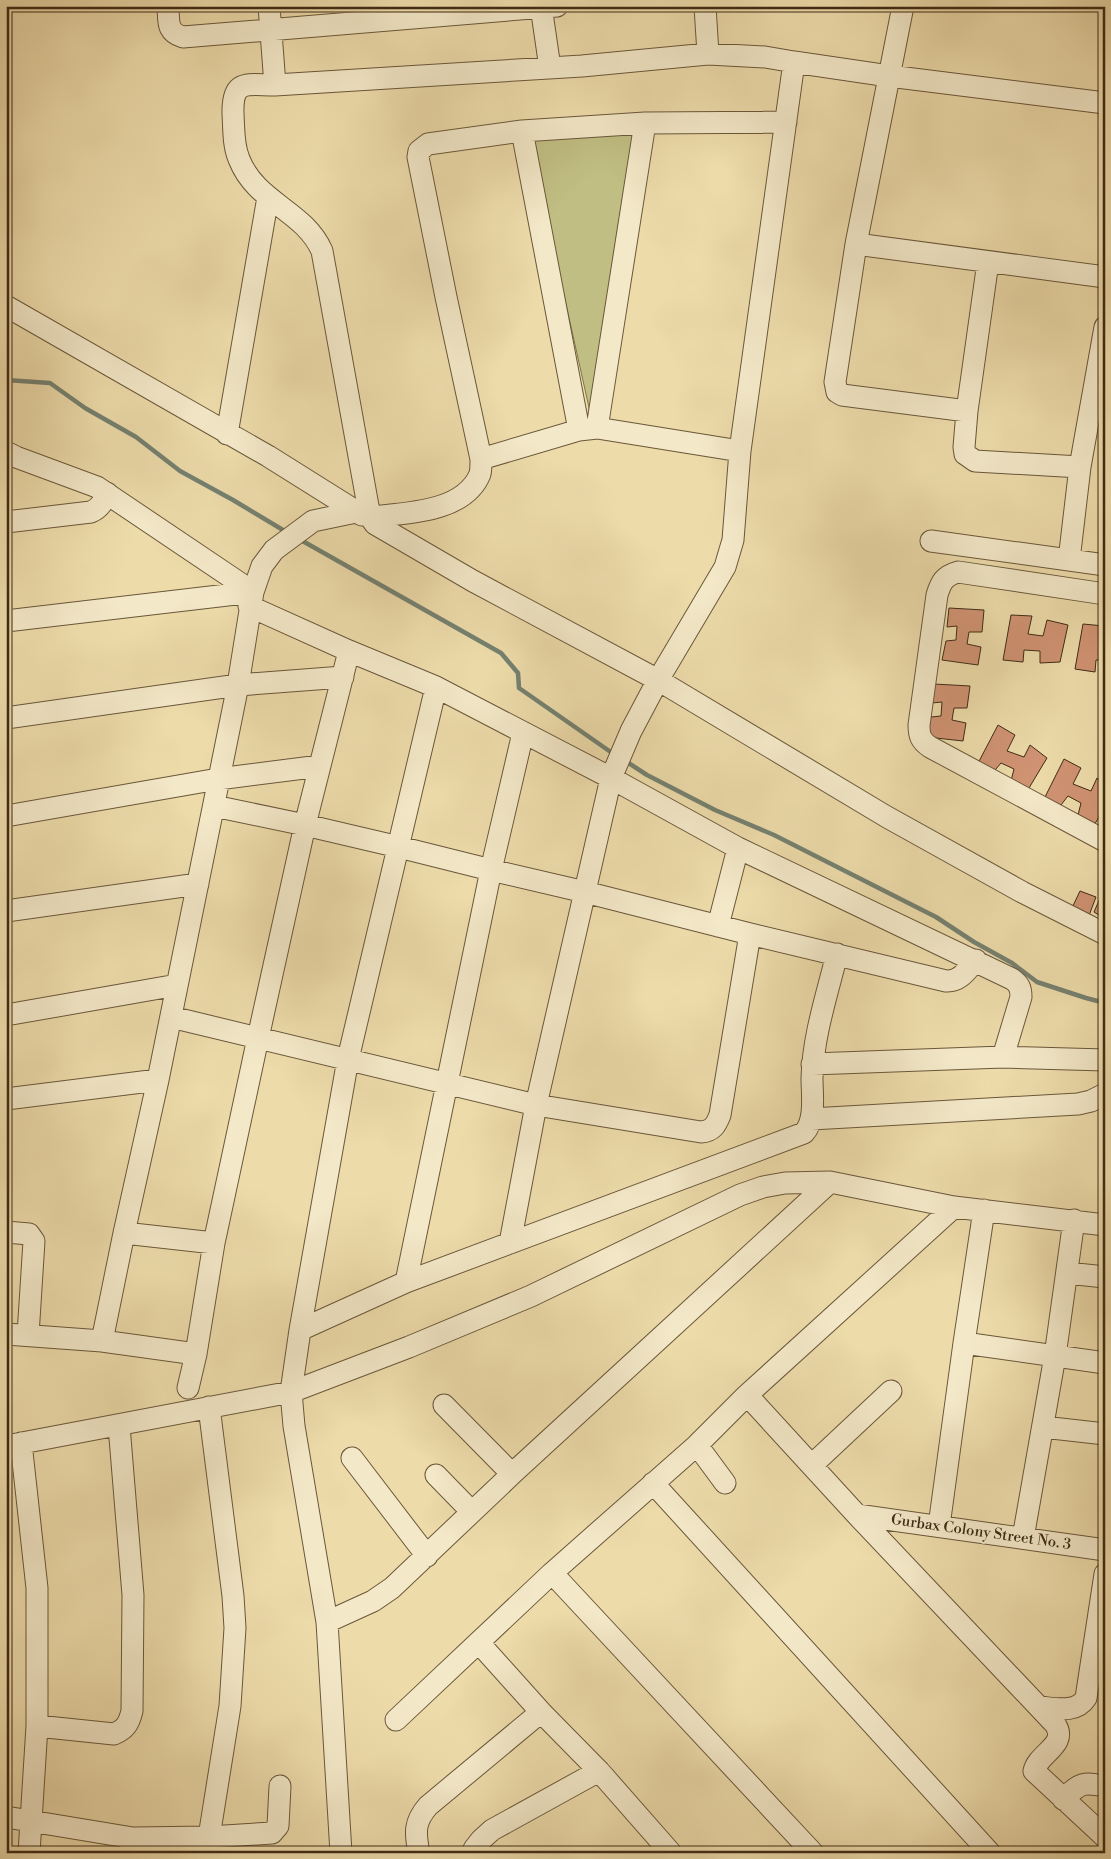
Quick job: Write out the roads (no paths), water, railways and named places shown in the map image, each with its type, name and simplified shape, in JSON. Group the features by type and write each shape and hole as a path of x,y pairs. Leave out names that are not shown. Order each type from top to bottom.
{"street":[{"path":"168,6 171,30 175,35 183,37 546,7 550,68"},
{"path":"269,6 276,85"},
{"path":"705,6 708,54"},
{"path":"903,6 856,244 835,382 837,392 842,395 967,411"},
{"path":"367,517 322,251 317,238 309,228 254,184 238,158 235,146 233,103 234,92 239,87 246,85 276,85 550,68 708,54 765,57 889,76 1105,103"},
{"path":"510,1243 536,1105 614,770 631,731 658,680 725,567 732,540 740,451 794,62"},
{"path":"102,1341 214,806 238,685 251,599 262,566 274,550 313,521 433,509 452,502 468,491 480,474 482,459 446,297 418,157 419,151 428,144 522,132 645,123 786,122"},
{"path":"588,429 645,123"},
{"path":"522,132 588,429"},
{"path":"227,434 268,197"},
{"path":"856,244 1105,277"},
{"path":"988,262 967,411 965,454 975,461 1080,467"},
{"path":"6,306 268,456 482,586 658,680 887,817 1022,892 1105,934"},
{"path":"1069,560 1080,467 1105,327"},
{"path":"482,459 588,429 740,451"},
{"path":"7,454 88,483 107,493 251,599 349,651 436,687 524,733 614,770 738,848 1012,978 1018,983 1021,997 1003,1057"},
{"path":"6,522 91,512 97,510 107,493"},
{"path":"931,541 1105,565"},
{"path":"1105,594 958,572 949,574 941,580 937,595 919,725 919,734 922,742 930,748 1105,841"},
{"path":"6,622 251,599"},
{"path":"188,1388 196,1354 214,1243 258,1038 305,825 349,651"},
{"path":"6,718 238,685 343,678"},
{"path":"341,1853 327,1622 294,1426 291,1392 300,1330 348,1059 436,687"},
{"path":"406,1282 491,870 524,733"},
{"path":"6,816 218,780 320,766"},
{"path":"214,806 399,847 750,934 952,981 961,977 976,960"},
{"path":"718,926 738,848"},
{"path":"6,911 198,884"},
{"path":"171,1017 536,1105 701,1132 710,1131 720,1115 750,934"},
{"path":"300,1330 406,1282 804,1133 811,1119 812,1064 815,1043 836,954"},
{"path":"6,1015 177,986"},
{"path":"812,1064 1003,1057 1105,1060"},
{"path":"6,1099 158,1080"},
{"path":"811,1119 1078,1104 1091,1101 1105,1094"},
{"path":"29,1853 37,1726 37,1588 14,1445 291,1392 409,1347 531,1296 740,1195 785,1182 830,1182 954,1206 1105,1225"},
{"path":"327,1622 373,1601 392,1588 512,1474 830,1182"},
{"path":"396,1720 552,1573 697,1445 747,1395 954,1206"},
{"path":"939,1526 984,1210"},
{"path":"1023,1538 1055,1356 1074,1220"},
{"path":"6,1232 29,1234 34,1241 28,1335"},
{"path":"124,1233 214,1243"},
{"path":"1067,1273 1105,1278"},
{"path":"6,1334 102,1341 196,1354"},
{"path":"964,1343 1105,1363"},
{"path":"812,1465 891,1391"},
{"path":"747,1395 857,1515 1055,1724 1059,1735 1058,1741 1037,1764 1034,1771 1105,1837"},
{"path":"444,1405 512,1474"},
{"path":"208,1845 230,1706 235,1628 233,1596 209,1407"},
{"path":"37,1726 114,1734 123,1730 129,1721 132,1711 134,1594 119,1426"},
{"path":"1042,1427 1105,1434"},
{"path":"697,1445 726,1483"},
{"path":"352,1458 427,1556"},
{"path":"436,1475 472,1512"},
{"path":"654,1483 990,1853"},
{"name":"Gurbax Colony Street No. 3","path":"857,1515 1105,1550"},
{"path":"552,1573 813,1853"},
{"path":"1039,1707 1070,1708 1082,1704 1086,1698 1105,1574"},
{"path":"479,1642 541,1712 599,1771 671,1853"},
{"path":"420,1853 416,1838 420,1815 428,1806 541,1712"},
{"path":"474,1853 480,1840 492,1830 599,1771"},
{"path":"1063,1799 1079,1785 1087,1783 1105,1786"},
{"path":"6,1817 30,1820 131,1845 208,1845 272,1833 278,1826 280,1786"}],"waterway":[{"path":"6,380 50,383 85,408 136,437 180,471 288,533"},
{"path":"299,539 501,653 518,673 519,688 615,755"},
{"path":"624,760 647,775 715,810 774,835 936,917 974,942 1012,963 1037,982 1105,1003"}]}
